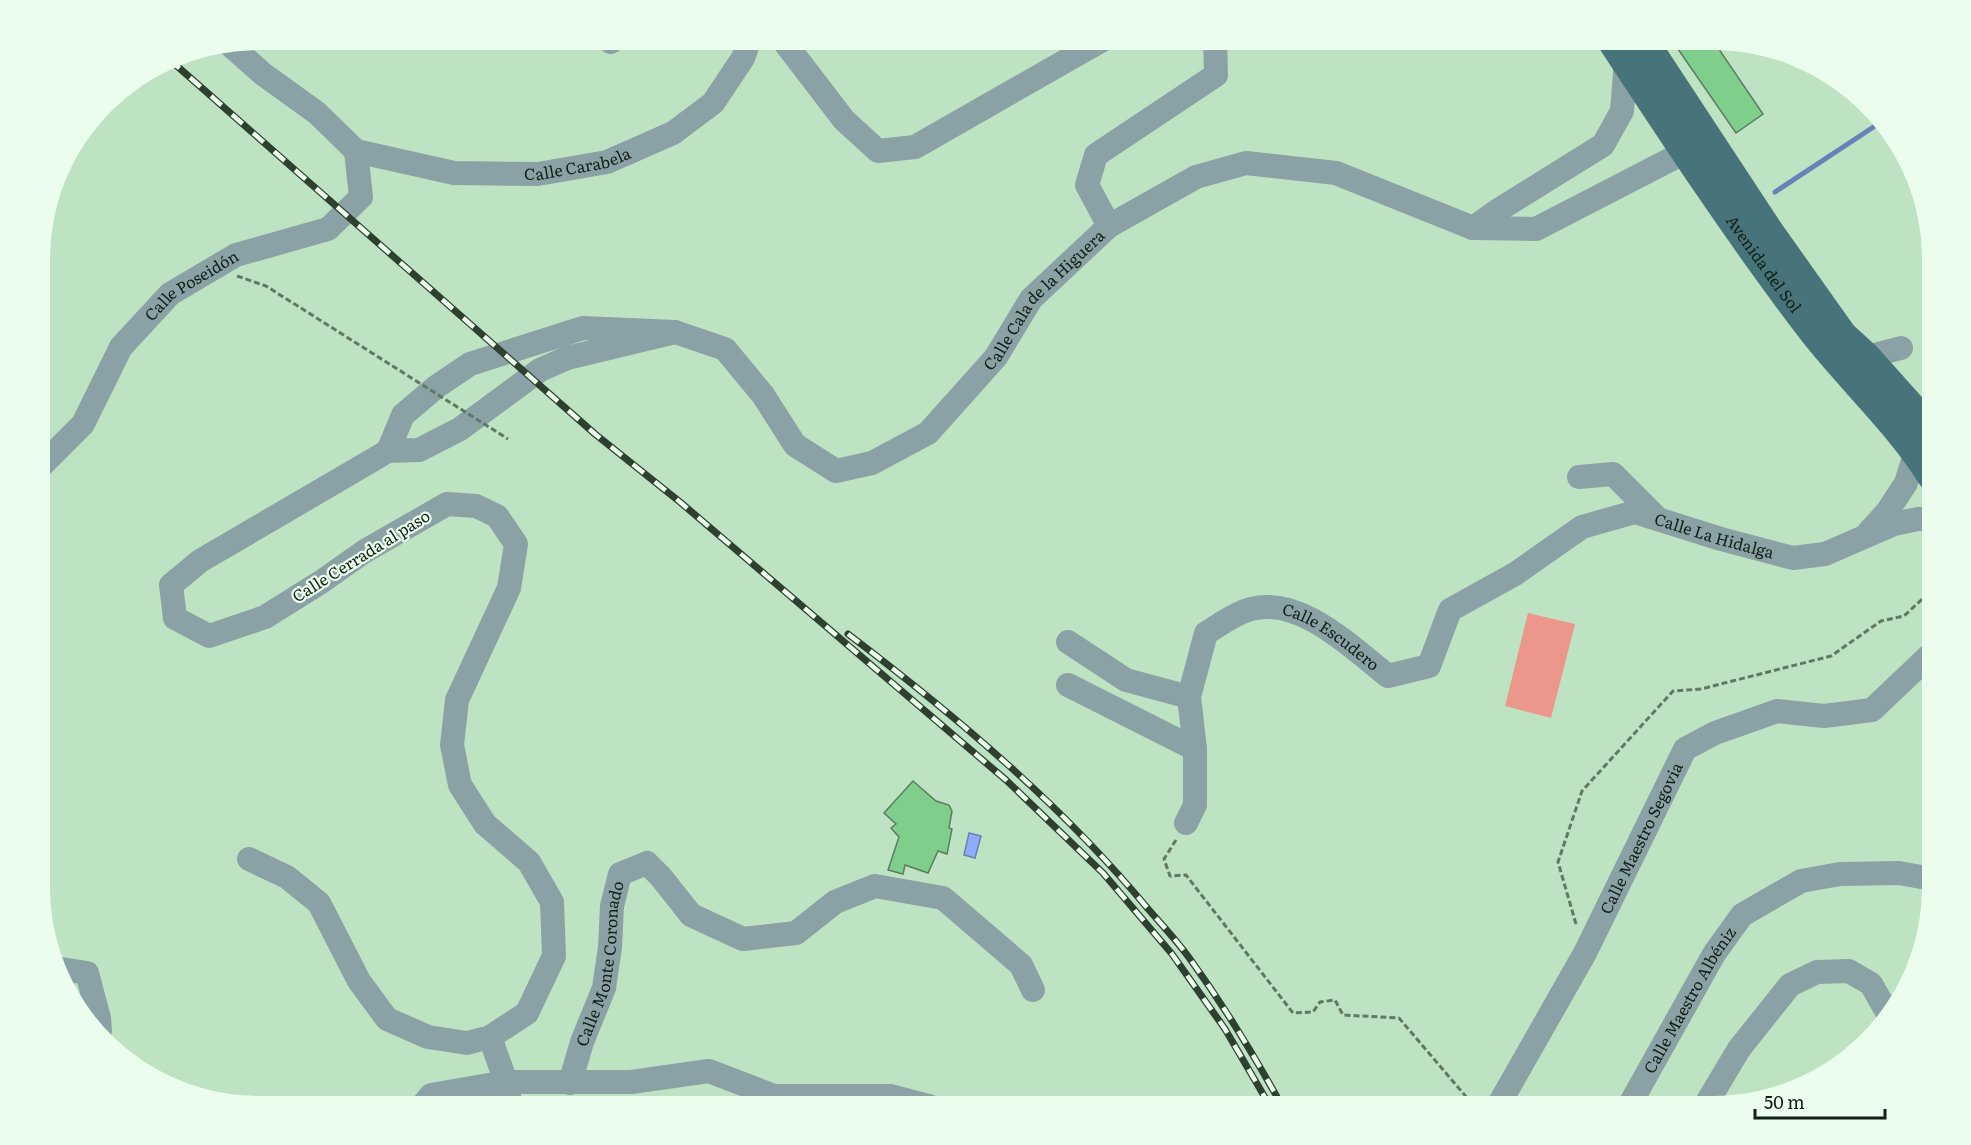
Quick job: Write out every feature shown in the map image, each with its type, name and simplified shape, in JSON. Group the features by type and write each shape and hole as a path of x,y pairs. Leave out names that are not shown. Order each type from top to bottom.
{"main road":[{"name":"Avenida del Sol","path":"1628,50 1685,152 1758,259 1826,348 1921,448"},
{"name":"Avenida del Sol","path":"1629,50 1769,232 1842,334 1866,357 1921,445"}],"street":[{"name":"Calle Carabela","path":"356,151 454,173 538,174 607,162 673,133 713,103 746,50"},
{"path":"790,50 844,120 878,151 915,147 1085,50"},
{"name":"Calle Cala de la Higuera","path":"675,332 725,349 763,395 795,445 836,471 872,463 928,433 996,357 1030,299 1109,226 1087,185 1096,155 1216,75 1215,50"},
{"path":"1473,228 1604,145 1622,111 1626,50"},
{"path":"237,51 263,74 317,113 356,151"},
{"name":"Calle Poseidón","path":"50,457 83,424 121,347 170,294 236,255 328,229 361,197 356,151"},
{"path":"1109,226 1196,177 1246,163 1336,173 1473,228 1536,229 1685,152"},
{"path":"388,451 403,415 436,387 470,364 583,328 675,332"},
{"name":"Calle Cerrada al paso","path":"490,1037 527,1013 554,956 552,902 529,862 485,824 460,785 452,745 457,700 509,588 516,544 497,516 476,506 447,504 365,551 266,617 209,636 175,618 171,585 200,561 388,451 419,450 460,429 540,370 567,358 675,332"},
{"path":"1866,357 1901,348"},
{"name":"Calle La Hidalga","path":"1863,538 1887,512 1921,460"},
{"name":"Calle La Hidalga","path":"1580,477 1613,474 1659,520 1721,540 1793,558 1825,554 1894,524 1921,519"},
{"name":"Calle Escudero","path":"1186,823 1195,806 1195,748 1189,697 1206,633 1250,609 1281,607 1326,627 1388,676 1429,666 1450,610 1515,574 1582,527 1635,512 1659,520"},
{"path":"1068,642 1126,680 1189,697"},
{"name":"Calle Maestro Segovia","path":"1504,1095 1585,953 1686,749 1715,733 1777,711 1824,716 1872,710 1921,663"},
{"path":"1068,685 1195,748"},
{"path":"249,859 287,878 319,903 359,981 387,1019 428,1037 467,1043 490,1037 509,1096"},
{"name":"Calle Monte Coronado","path":"570,1083 582,1042 604,988 610,947 612,906 620,874 647,863 691,915 743,939 796,933 835,902 875,886 943,898 1021,965 1033,990"},
{"name":"Calle Maestro Albéniz","path":"1635,1095 1714,954 1742,915 1801,881 1840,874 1899,873 1921,877"},
{"path":"67,970 87,973 99,1022"},
{"path":"1712,1095 1739,1049 1790,985 1817,972 1849,971 1871,984 1883,1006"},
{"path":"430,1096 506,1082 630,1082 709,1071 773,1096"},
{"path":"499,1096 506,1082"}],"path":[{"path":"237,276 266,286 507,440"},
{"path":"1186,823 1164,860 1170,876 1186,875 1293,1013 1312,1012 1320,1002 1335,1000 1343,1015 1399,1018 1465,1095"}],"shaded area":[{"path":"1528,613 1575,624 1551,718 1505,706"}],"water":[{"path":"969,833 981,836 975,858 964,855"}],"building":[{"path":"1679,50 1720,50 1763,114 1736,133"},
{"path":"913,781 936,801 949,805 952,811 949,828 952,829 947,854 938,851 928,873 905,865 903,874 888,870 899,837 891,828 896,824 884,813"}],"waterway":[{"path":"1775,192 1874,127"}],"railway":[{"path":"177,66 595,434 680,502 1006,780 1103,873 1172,954 1225,1029 1264,1095"},
{"path":"848,634 929,697 1007,764 1081,834 1116,871 1190,959 1238,1031 1276,1095"}]}
